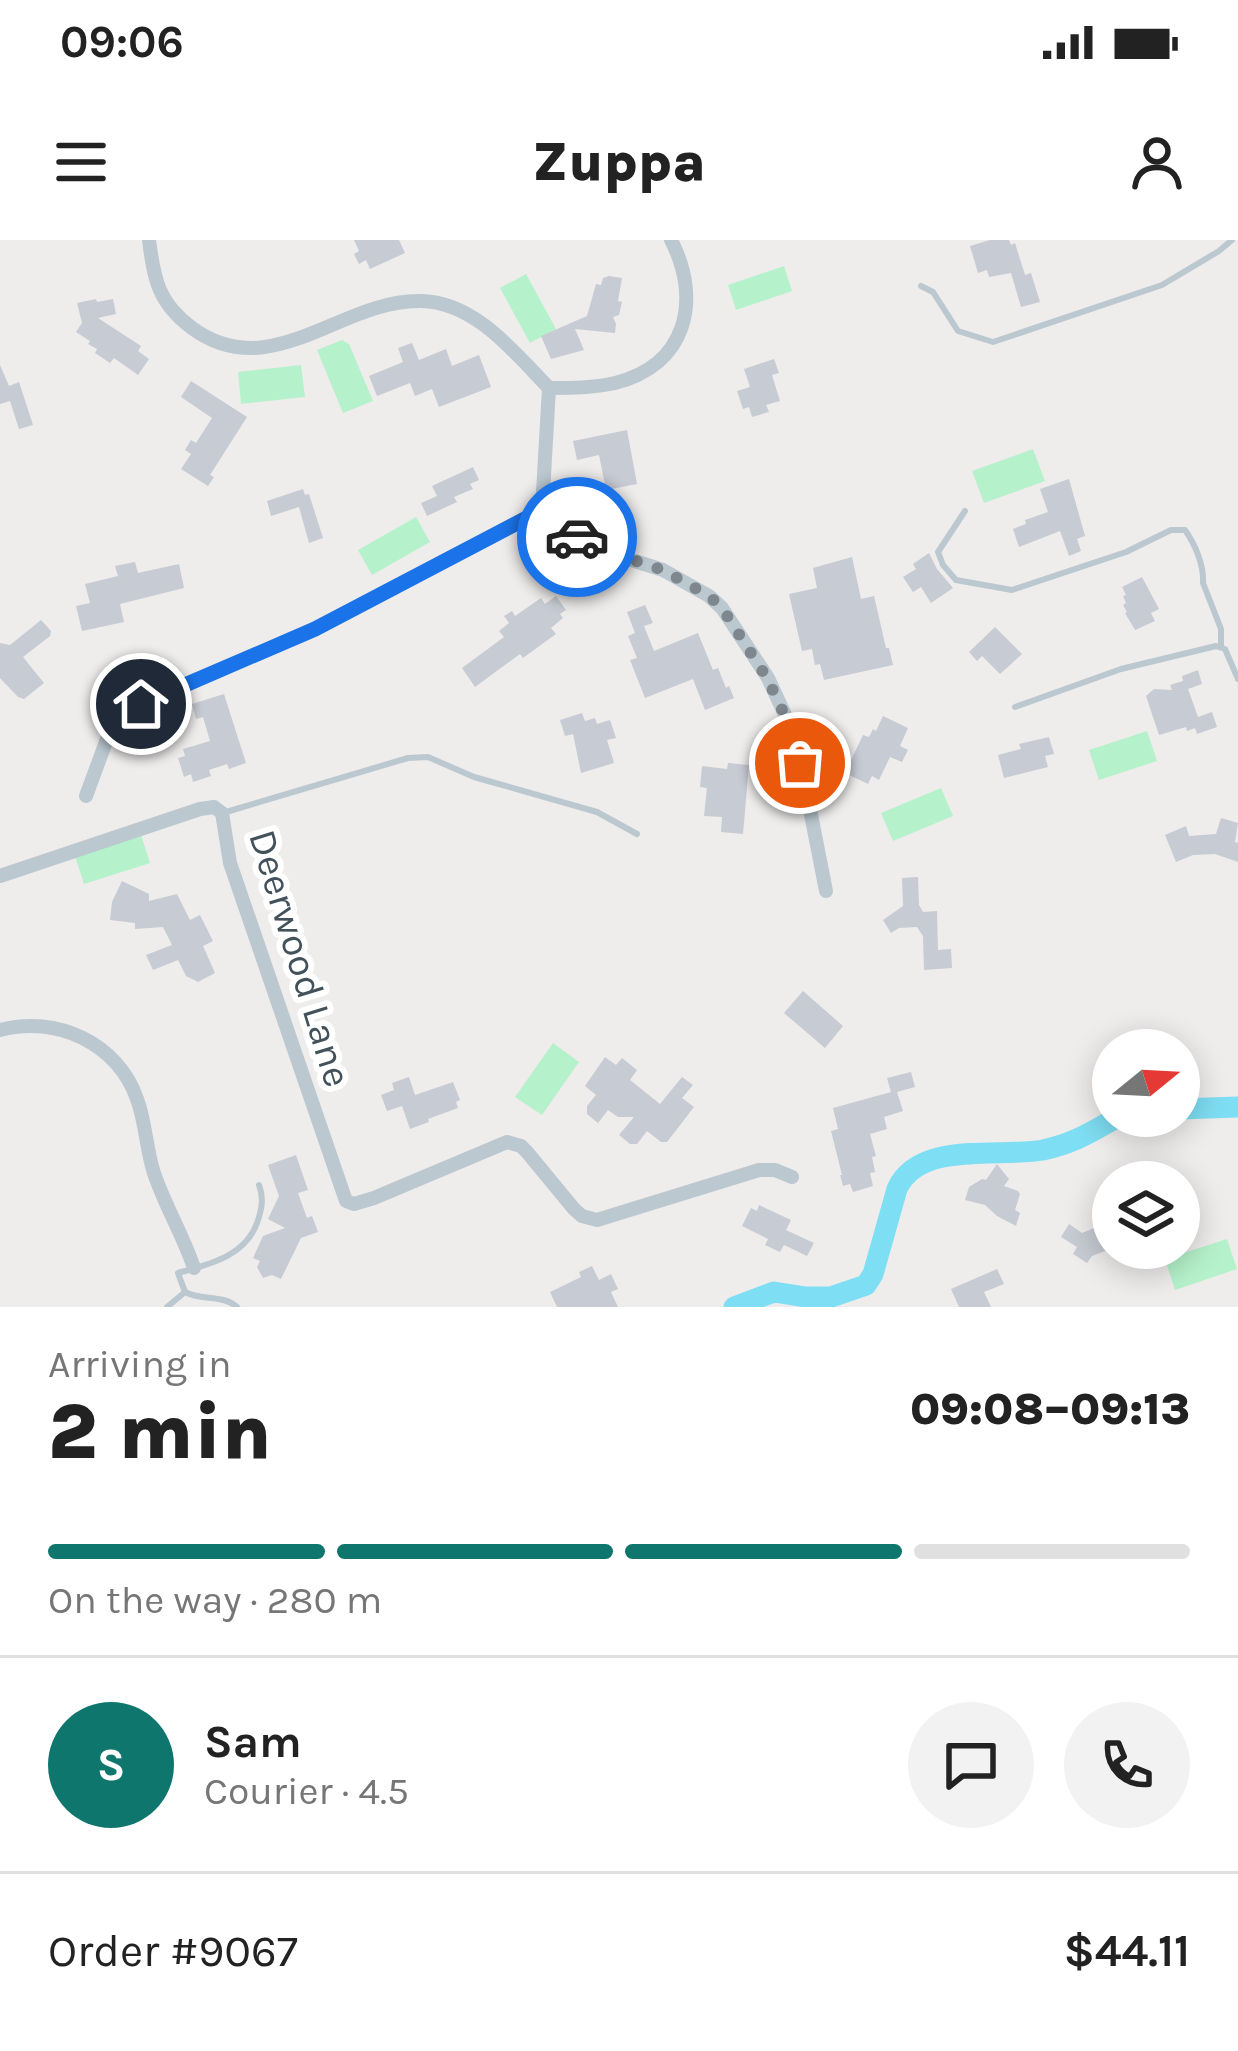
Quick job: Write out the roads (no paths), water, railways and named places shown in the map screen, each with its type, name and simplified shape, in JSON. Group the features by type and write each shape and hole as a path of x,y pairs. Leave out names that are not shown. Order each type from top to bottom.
{"street":[{"path":"149,240 161,296 176,316 204,337 245,350 275,346 396,304 438,303 478,320 549,388 619,382 660,358 682,330 688,297 687,277 671,240"},
{"path":"542,510 549,388"},
{"path":"86,796 107,739 130,710 315,629 542,510"},
{"path":"542,510 575,536 663,570 722,608 767,678 786,718 805,784 826,891"},
{"name":"Deerwood Lane","path":"0,876 200,809 214,806 222,813 230,862 346,1201 354,1204 374,1198 508,1142 521,1146 574,1209 591,1220 759,1170 792,1177"},
{"path":"0,1030 34,1024 75,1035 97,1045 125,1074 137,1096 153,1168 194,1268"}],"lane":[{"path":"921,286 934,292 958,331 993,342 1162,286 1232,240"},
{"path":"965,511 938,552 943,566 956,580 1004,591 1126,552 1172,530 1185,530 1221,629 1221,647"},
{"path":"1015,706 1121,669 1216,646 1225,649 1238,679"},
{"path":"222,813 408,758 428,758 597,812 638,834"},
{"path":"237,1307 185,1292 178,1273 239,1251 261,1212 259,1185"},
{"path":"167,1307 185,1292"}],"waterway":[{"path":"1200,1108 1238,1107"},
{"path":"734,1307 774,1292 831,1297 866,1285 897,1189 923,1163 962,1154 1043,1150 1092,1131"}]}
